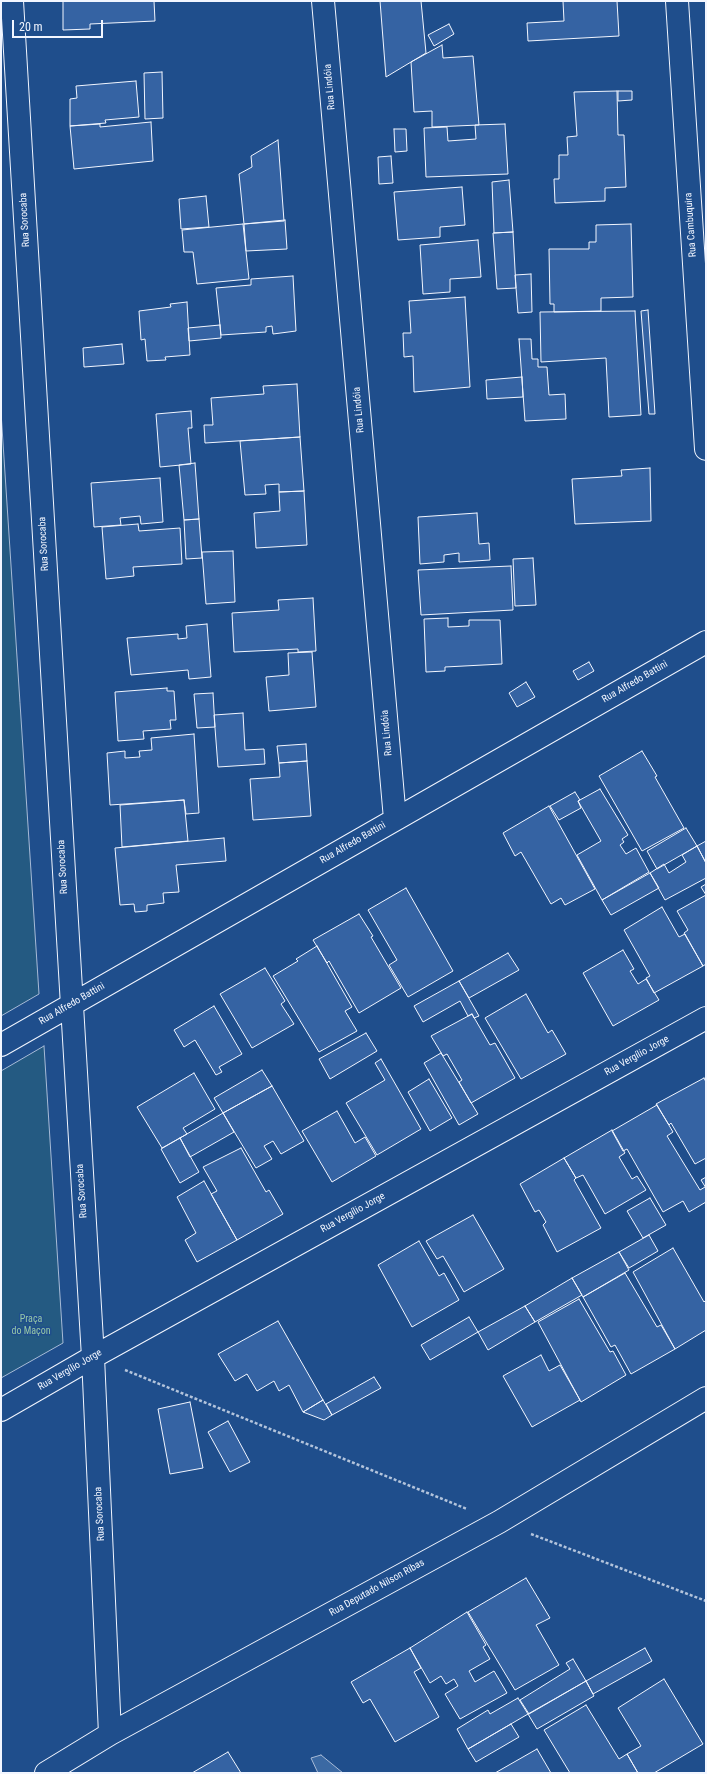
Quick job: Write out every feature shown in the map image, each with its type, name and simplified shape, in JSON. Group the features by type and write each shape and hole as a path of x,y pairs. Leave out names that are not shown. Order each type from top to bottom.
{"street":[{"name":"Rua Sorocaba","path":"12,1 93,1357 110,1734"},
{"name":"Rua Lindóia","path":"323,1 394,819"},
{"name":"Rua Cambuquira","path":"677,1 706,449"},
{"name":"Rua Alfredo Battini","path":"1,1045 706,642"},
{"name":"Rua Vergílio Jorge","path":"1,1410 93,1357 706,1018"},
{"name":"Rua Deputado Nilson Ribas","path":"46,1773 110,1734 499,1522 706,1398"}],"path":[{"path":"93,1357 499,1522 706,1600"}],"green space":[{"path":"1,412 39,994 1,1016"},
{"name":"Praça do Maçon","path":"44,1046 63,1343 1,1378 1,1071"}],"shaded area":[{"path":"321,1755 343,1773 318,1773 311,1758"}],"building":[{"path":"63,1 154,1 155,21 90,24 90,29 63,30"},
{"path":"380,1 421,1 426,53 386,77"},
{"path":"563,1 617,1 619,36 528,41 527,23 564,21"},
{"path":"449,24 454,34 434,46 428,35"},
{"path":"442,45 443,58 473,56 479,125 432,127 432,111 414,112 411,62"},
{"path":"162,72 163,118 145,119 144,73"},
{"path":"136,81 139,117 105,120 106,123 70,126 70,99 77,98 76,86"},
{"path":"617,91 618,135 624,135 626,187 605,188 605,201 555,203 554,179 559,179 559,155 568,155 567,137 577,136 574,92"},
{"path":"618,91 632,91 632,100 618,101"},
{"path":"151,122 153,161 74,169 70,126 100,124 100,127"},
{"path":"505,124 508,174 426,177 424,128 447,127 448,141 476,139 475,125"},
{"path":"394,129 406,129 407,151 395,152"},
{"path":"278,140 284,221 244,224 239,174 252,167 251,156"},
{"path":"391,156 393,183 379,184 378,157"},
{"path":"509,180 513,232 494,233 492,182"},
{"path":"462,187 465,225 440,227 440,237 398,240 394,192"},
{"path":"206,196 209,227 181,229 179,199"},
{"path":"285,220 287,249 246,251 244,224"},
{"path":"243,224 249,279 197,284 193,252 184,252 182,230"},
{"path":"631,224 633,297 601,298 601,311 554,312 554,304 550,304 549,249 589,249 589,242 596,242 596,225"},
{"path":"513,232 516,288 497,289 493,233"},
{"path":"478,240 481,277 450,279 450,292 423,294 420,245"},
{"path":"531,274 532,312 518,313 515,275"},
{"path":"293,276 296,331 273,334 272,326 266,327 266,332 221,335 216,288 251,285 251,279"},
{"path":"465,297 470,387 414,392 413,356 404,357 403,333 411,333 409,301"},
{"path":"187,302 190,355 165,357 166,360 147,361 145,339 141,340 139,311 171,307 170,304"},
{"path":"648,310 655,414 649,414 641,311"},
{"path":"635,311 641,415 609,417 606,358 541,362 540,312"},
{"path":"220,325 221,338 189,341 188,328"},
{"path":"519,339 531,339 532,359 538,359 538,367 547,367 549,395 565,394 566,419 525,421"},
{"path":"122,344 124,364 84,367 83,348"},
{"path":"522,377 523,397 487,399 486,380"},
{"path":"297,384 300,437 205,443 204,425 213,425 211,398 264,394 263,386"},
{"path":"191,411 192,428 188,428 191,464 160,467 156,414"},
{"path":"300,437 304,491 279,492 279,484 265,485 266,494 245,495 240,441"},
{"path":"195,463 199,519 184,520 179,465"},
{"path":"650,468 651,521 575,524 572,479 622,476 621,470"},
{"path":"160,478 163,522 141,524 140,516 120,518 121,525 94,527 91,483"},
{"path":"304,491 307,545 256,548 254,513 280,511 279,492"},
{"path":"477,513 479,544 489,543 490,560 459,562 459,553 444,555 444,562 420,564 418,517"},
{"path":"199,519 202,558 186,559 184,520"},
{"path":"138,524 139,531 180,528 182,564 133,567 134,576 106,579 102,527"},
{"path":"233,551 235,602 206,604 202,552"},
{"path":"533,558 536,605 515,606 513,559"},
{"path":"511,566 513,610 421,615 418,570"},
{"path":"313,598 316,651 298,652 298,649 234,652 232,613 279,610 278,600"},
{"path":"448,618 448,627 469,626 469,620 500,620 502,664 445,667 445,671 426,672 424,619"},
{"path":"207,624 211,677 189,679 188,670 131,675 127,638 178,634 178,639 187,638 186,626"},
{"path":"312,652 316,707 269,711 266,677 289,675 288,653"},
{"path":"589,662 594,671 578,680 573,671"},
{"path":"526,682 535,697 517,707 509,693"},
{"path":"167,688 167,691 174,691 176,720 170,720 171,729 143,731 144,739 118,741 115,692"},
{"path":"213,693 215,727 197,728 194,694"},
{"path":"243,713 245,750 264,749 265,764 218,767 214,715"},
{"path":"194,734 199,813 186,814 184,800 110,805 107,753 125,751 125,758 140,757 139,751 152,750 151,738"},
{"path":"306,744 307,761 279,763 277,746"},
{"path":"642,751 684,828 642,851 599,776"},
{"path":"307,761 311,816 253,820 250,779 280,777 279,763"},
{"path":"600,789 628,835 622,839 624,842 620,845 626,854 636,848 649,872 602,900 577,855 601,841 578,801"},
{"path":"575,792 580,800 578,801 581,808 559,820 550,806"},
{"path":"184,800 188,841 122,847 120,805"},
{"path":"549,806 595,889 565,905 561,898 551,904 521,852 515,856 503,833"},
{"path":"686,828 697,846 657,869 647,851"},
{"path":"224,838 226,861 176,865 179,892 163,893 164,903 147,905 147,911 135,912 134,904 120,905 115,848"},
{"path":"706,841 706,863 697,846"},
{"path":"697,846 706,863 706,878 665,900 650,873 664,864 669,873 686,862 682,855"},
{"path":"650,873 659,888 611,915 602,900"},
{"path":"706,884 706,895 701,887"},
{"path":"406,888 453,971 408,997 389,965 397,960 368,910"},
{"path":"706,895 706,964 703,966 684,933 688,930 677,911"},
{"path":"662,907 679,937 685,934 703,966 654,993 646,978 650,976 624,930"},
{"path":"359,914 373,936 371,937 401,988 359,1013 329,961 327,963 313,940"},
{"path":"317,946 352,1007 345,1011 357,1031 319,1052 273,976 298,961 296,959"},
{"path":"623,950 634,969 630,971 638,984 646,979 659,1000 613,1026 583,973"},
{"path":"508,953 519,970 469,998 459,981"},
{"path":"265,968 285,1001 281,1004 294,1024 252,1048 220,994"},
{"path":"459,981 479,1016 474,1018 472,1014 468,1016 460,1001 423,1022 414,1006"},
{"path":"526,994 548,1033 552,1030 566,1054 521,1079 485,1018"},
{"path":"214,1006 242,1054 219,1067 222,1072 216,1075 195,1040 184,1047 174,1030"},
{"path":"472,1014 490,1045 495,1043 515,1078 471,1103 459,1082 462,1080 447,1054 443,1056 431,1036"},
{"path":"366,1033 377,1051 330,1079 319,1059"},
{"path":"441,1053 478,1114 459,1125 424,1063"},
{"path":"381,1059 421,1129 377,1155 346,1103 385,1080 375,1063"},
{"path":"262,1070 272,1086 223,1113 214,1098"},
{"path":"194,1073 215,1109 183,1128 187,1134 162,1148 137,1107"},
{"path":"704,1078 706,1082 706,1158 695,1164 671,1123 669,1125 656,1104"},
{"path":"429,1079 452,1118 430,1131 408,1092"},
{"path":"272,1086 304,1141 281,1154 273,1141 264,1146 272,1159 256,1168 223,1113"},
{"path":"657,1105 673,1132 667,1136 700,1190 705,1187 706,1188 706,1202 689,1212 683,1201 663,1212 627,1149 623,1151 612,1131"},
{"path":"337,1111 355,1143 365,1137 376,1156 332,1182 302,1131"},
{"path":"223,1113 234,1132 190,1157 180,1138"},
{"path":"612,1130 625,1153 619,1157 632,1179 637,1176 646,1190 605,1214 583,1175 576,1178 564,1158"},
{"path":"180,1138 199,1172 180,1183 161,1149"},
{"path":"241,1148 266,1192 269,1190 283,1214 237,1240 211,1194 217,1191 203,1167"},
{"path":"564,1158 576,1178 574,1180 601,1228 557,1252 543,1225 546,1222 539,1210 535,1212 520,1184"},
{"path":"706,1177 706,1188 701,1180"},
{"path":"204,1181 237,1240 197,1262 185,1240 196,1233 177,1197"},
{"path":"650,1198 666,1225 643,1238 627,1211"},
{"path":"473,1215 504,1269 464,1292 443,1256 437,1259 426,1241"},
{"path":"649,1235 658,1251 629,1268 619,1252"},
{"path":"419,1241 439,1276 444,1273 459,1300 412,1327 378,1265"},
{"path":"673,1248 704,1302 706,1300 706,1330 675,1349 633,1272"},
{"path":"619,1252 629,1270 583,1297 572,1278"},
{"path":"625,1273 657,1327 661,1325 675,1349 631,1374 615,1345 611,1347 583,1297"},
{"path":"572,1278 582,1295 535,1322 525,1306"},
{"path":"579,1299 610,1352 613,1351 626,1375 581,1402 538,1322"},
{"path":"525,1306 535,1322 488,1350 478,1332"},
{"path":"469,1317 478,1332 430,1360 421,1345"},
{"path":"278,1321 323,1400 303,1412 289,1385 279,1391 274,1381 257,1391 247,1374 235,1381 218,1354"},
{"path":"541,1355 549,1371 560,1365 580,1400 532,1427 503,1376"},
{"path":"374,1377 381,1388 332,1415 326,1404"},
{"path":"323,1400 332,1415 324,1420 303,1412"},
{"path":"190,1402 203,1468 170,1474 158,1409"},
{"path":"228,1421 250,1462 230,1472 208,1432"},
{"path":"526,1578 550,1618 536,1625 559,1665 515,1690 468,1612"},
{"path":"467,1612 486,1645 483,1647 490,1659 469,1671 475,1682 494,1671 507,1693 460,1719 445,1694 458,1686 454,1679 446,1684 441,1676 430,1683 410,1648"},
{"path":"410,1648 421,1668 414,1672 439,1717 395,1742 370,1699 363,1703 351,1682"},
{"path":"645,1648 652,1661 593,1694 586,1681"},
{"path":"573,1659 586,1681 529,1714 520,1700 570,1669 566,1663"},
{"path":"664,1679 703,1744 654,1773 638,1773 627,1754 641,1746 618,1708"},
{"path":"586,1681 594,1696 537,1729 528,1714"},
{"path":"518,1698 528,1714 468,1749 457,1729 488,1710 490,1714"},
{"path":"586,1705 619,1759 627,1754 638,1773 570,1773 544,1730"},
{"path":"511,1724 519,1737 476,1762 468,1749"},
{"path":"537,1749 551,1773 495,1773"},
{"path":"228,1752 241,1773 192,1773"}]}
